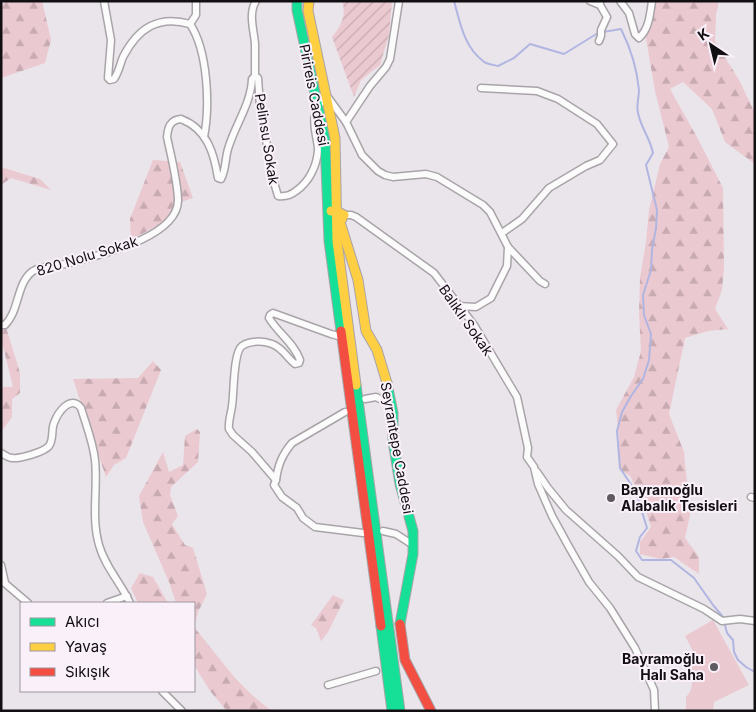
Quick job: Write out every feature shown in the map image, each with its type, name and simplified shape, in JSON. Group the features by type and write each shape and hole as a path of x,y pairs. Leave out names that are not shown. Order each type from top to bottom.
{"main road":[{"name":"Pirireis Caddesi","path":"297,1 296,10 325,140 336,212"},
{"name":"Pirireis Caddesi","path":"308,1 308,11 335,138 336,212"},
{"path":"336,212 329,241 392,711"},
{"path":"336,212 338,250 400,711"},
{"name":"Seyrantepe Caddesi","path":"336,212 358,280 366,331 377,350 390,393 393,441 400,484 413,531 413,545 400,626 402,662 431,711"}],"street":[{"path":"104,1 111,40 108,70 108,78 110,80 114,79 117,74 129,46 147,28 165,20 190,24 194,29 206,75 208,100 204,137"},
{"path":"190,24 196,16 196,1"},
{"path":"255,76 255,45 251,16 256,1"},
{"path":"346,122 390,59 400,1"},
{"path":"590,1 600,3 607,17 600,36"},
{"path":"620,1 628,13 635,34 639,38 648,23 652,1"},
{"name":"Pelinsu Sokak","path":"255,76 258,78 260,106 273,179 278,196 286,196 298,190 309,179 318,150 314,117 317,106"},
{"name":"820 Nolu Sokak","path":"1,325 5,325 12,318 19,293 25,280 31,273 38,269 62,265 119,249 151,235 168,224 178,203 167,137 168,128 171,123 181,119 195,126 204,137 216,161 218,178 221,179 232,138 248,102 252,79 255,76"},
{"path":"480,88 537,92 558,98 597,124 613,144 600,160 549,188 522,219 502,233"},
{"path":"317,106 327,96 346,122 362,155 378,171 394,177 426,174 437,177 483,205 490,212 502,233 504,242 545,284"},
{"name":"Balıklı Sokak","path":"336,212 351,215 371,226 434,273 474,325 517,397 528,448 527,457 566,510 618,556 638,577 704,609 724,621 740,618 755,621"},
{"path":"458,306 476,307 491,298 507,266 508,247"},
{"path":"276,480 229,429 238,351 241,346 261,341 281,348 292,362 298,364 300,360 298,356 269,318 273,313 342,337"},
{"path":"365,400 376,397 392,405"},
{"path":"1,454 10,458 22,457 45,450 52,440 53,424 61,411 67,404 78,403 90,437 96,462 94,515 99,545 108,566 130,602"},
{"path":"345,412 292,443 278,464 274,485 282,497 297,508 303,518 315,526 364,533"},
{"name":"Balıklı Sokak","path":"534,467 538,484 552,516 589,582 610,608 635,648 654,690 655,711"},
{"path":"383,531 396,534 413,545"},
{"path":"1,565 3,581 27,602"},
{"path":"110,602 127,596"},
{"path":"328,685 376,671"},
{"path":"163,692 182,711"}],"green space":[{"path":"7,1 42,1 51,40 45,63 1,78 1,6"},
{"path":"342,1 392,1 389,35 380,65 361,80 354,97 332,37 342,20 344,11"},
{"path":"650,1 719,1 716,15 715,41 739,80 755,113 755,164 725,142 712,109 683,82 670,89 723,188 724,268 722,290 715,309 728,329 708,331 685,338 669,414 684,452 690,515 685,538 699,557 699,574 674,557 660,559 640,554 640,542 651,527 642,499 630,476 619,469 619,439 616,410 634,377 641,351 640,278 649,210 660,164 669,147 655,91 645,33"},
{"path":"153,160 180,162 193,198 175,204 166,221 131,240 130,219"},
{"path":"4,168 40,179 51,190 11,178 1,185 1,169"},
{"path":"1,311 20,373 20,393 12,399 12,417 1,432 1,387 13,387 1,338"},
{"path":"153,361 161,370 126,458 114,465 106,477 73,379 138,378"},
{"path":"197,429 200,432 198,462 171,487 170,495 178,516 172,524 185,545 193,548 207,594 195,622 195,602 176,602 143,522 139,496 163,452 169,472 183,465 185,436"},
{"path":"140,573 153,577 167,602 138,602 131,588"},
{"path":"333,595 344,600 328,632 321,641 316,628 311,625"},
{"name":"Bayramoğlu Halı Saha","path":"713,620 749,685 714,702 713,711 686,711 686,697 690,693 692,682 684,654 693,651 685,636"},
{"path":"195,628 235,678 252,695 269,709 289,711 227,711 210,691 195,667"}],"waterway":[{"path":"454,1 461,26 471,49 484,62 492,65 498,66 514,58 530,44 564,54 598,33"},
{"path":"603,32 621,29 633,58 639,90 638,113 653,153 646,165 657,210 651,270 643,295 644,315 651,334 649,360 643,379 622,412 617,431 620,468 636,492 647,528 640,537 636,551 642,560 671,560 694,578 723,617 727,633 733,640 734,652 738,660 755,672"}],"traffic: fast":[{"path":"297,1 297,10 325,140 329,241 341,331"},
{"path":"387,383 393,413 393,441 400,484 413,531 413,554 400,624"},
{"path":"356,385 400,711"},
{"path":"381,626 392,711"}],"traffic: slow":[{"path":"309,1 308,11 335,138 337,241 356,385"},
{"path":"331,211 344,215 340,222 358,280 366,331 377,350 387,383"}],"traffic: jam":[{"path":"341,331 381,626"},
{"path":"400,624 405,660 431,711"}],"place":[{"name":"Bayramoğlu Alabalık Tesisleri","path":"611,498"},
{"name":"Bayramoğlu Halı Saha","path":"714,667"}]}
